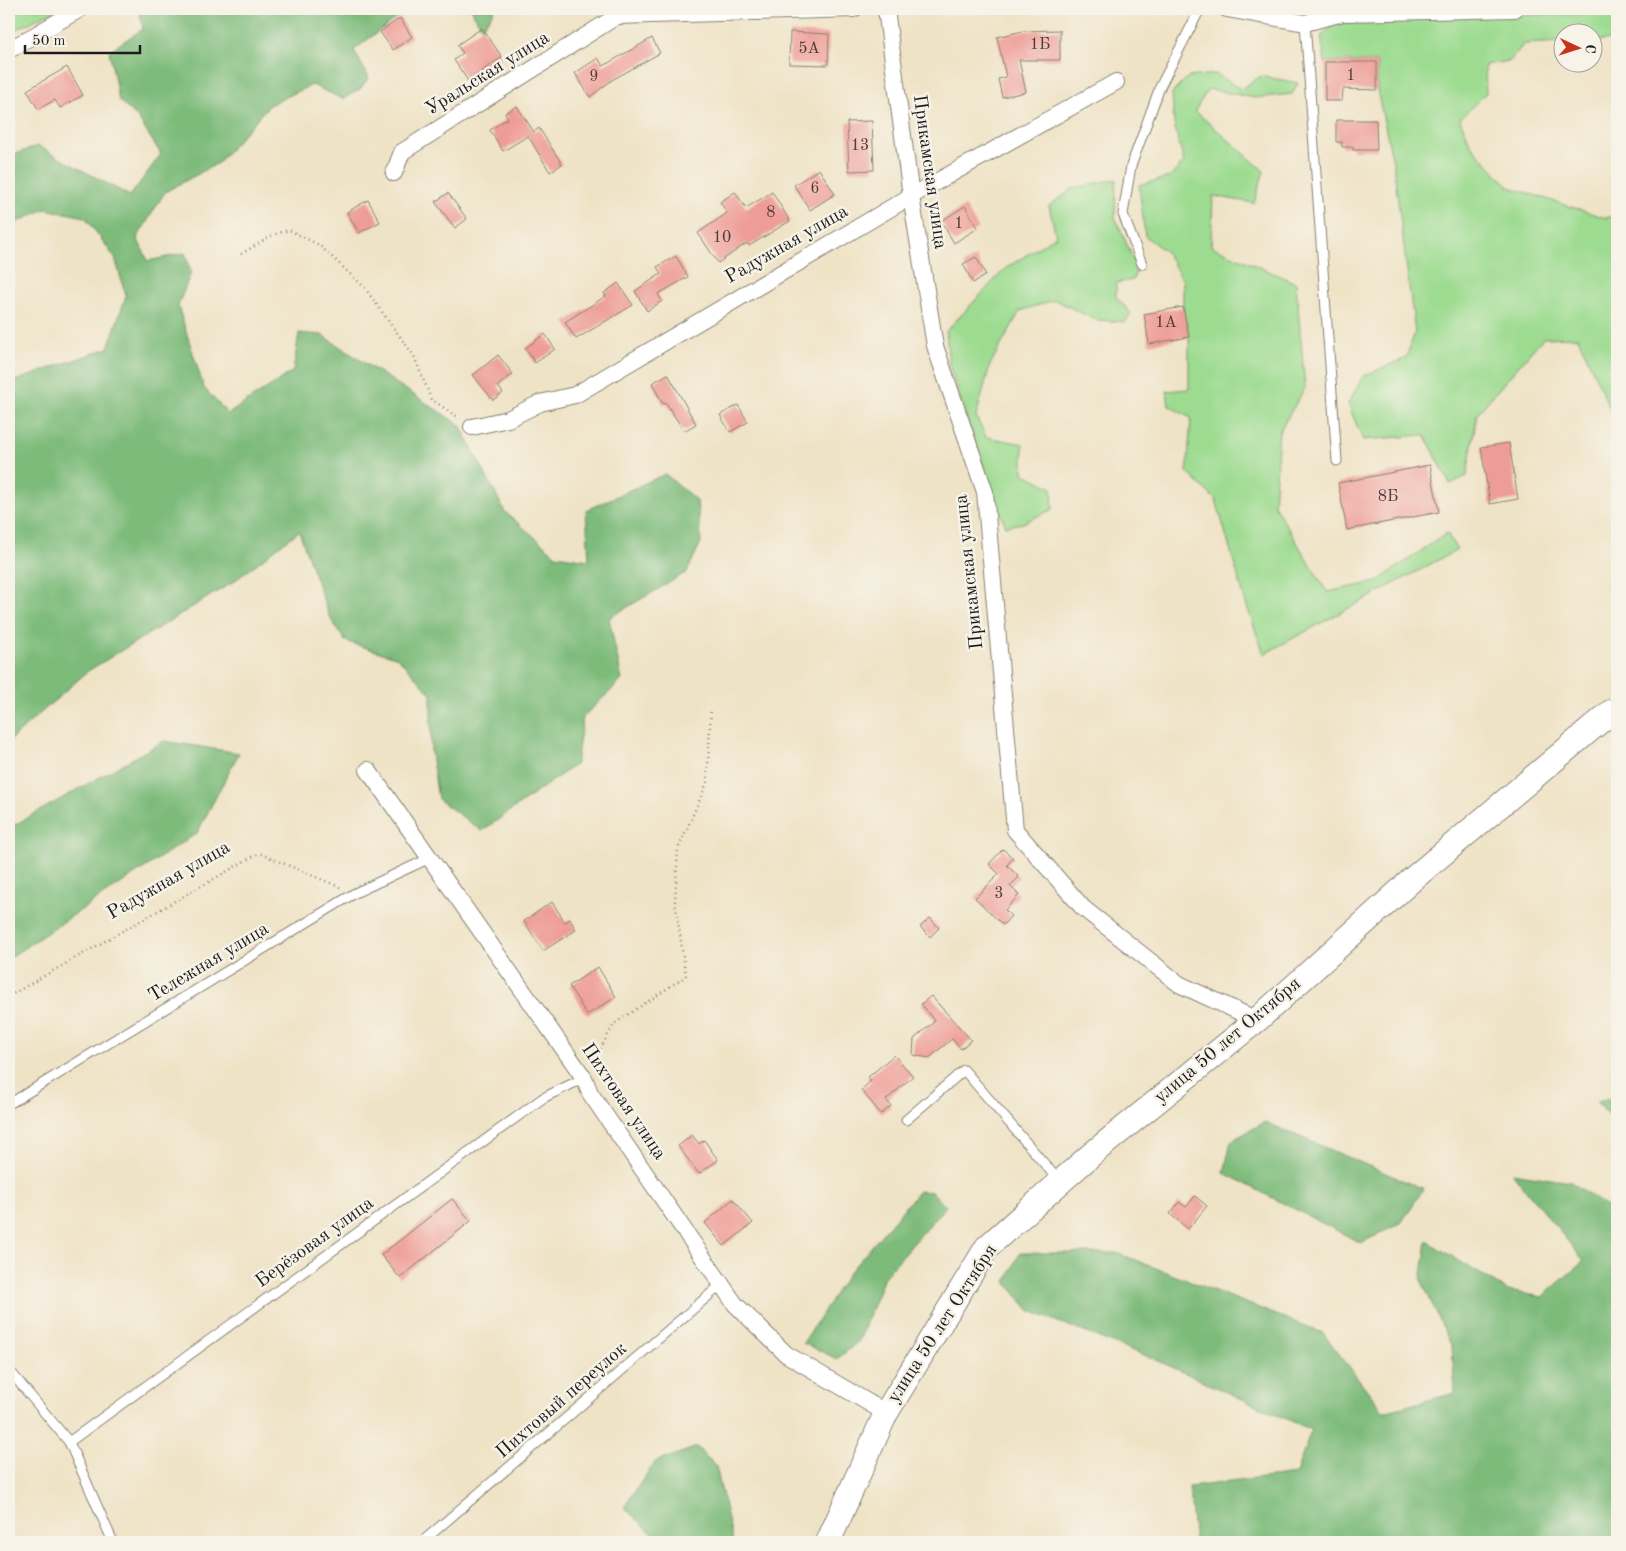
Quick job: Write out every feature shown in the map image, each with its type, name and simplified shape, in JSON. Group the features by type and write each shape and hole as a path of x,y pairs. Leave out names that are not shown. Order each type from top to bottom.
{"main road":[{"name":"улица 50 лет Октября","path":"828,1542 886,1413 987,1247 1060,1182 1257,1020 1415,877 1611,712 1617,710"}],"street":[{"path":"9,50 80,9"},
{"name":"Уральская улица","path":"394,173 402,152 617,12 854,9"},
{"name":"Прикамская улица","path":"886,9 910,196 935,346 984,492 1015,830 1083,908 1179,984 1257,1020"},
{"path":"1229,9 1305,23 1343,13 1515,9"},
{"name":"Радужная улица","path":"472,427 508,419 540,403 575,395 910,196 1116,82"},
{"name":"Пихтовая улица","path":"368,770 584,1078 590,1093 735,1304 786,1354 886,1413"}],"lane":[{"path":"1142,264 1123,214 1131,166 1160,87 1200,9"},
{"path":"1305,23 1337,461"},
{"name":"Тележная улица","path":"9,1104 355,893 430,858"},
{"path":"906,1120 964,1070 1060,1182"},
{"name":"Берёзовая улица","path":"69,1442 542,1098 584,1078"},
{"name":"Пихтовый переулок","path":"422,1542 722,1284"},
{"path":"9,1370 69,1442 113,1542"}],"path":[{"path":"241,254 273,235 289,230 319,245 364,288 414,356 431,399 472,427"},
{"path":"584,1078 614,1024 686,976 675,901 678,849 707,783 711,708"},
{"name":"Радужная улица","path":"9,996 259,853 355,893"}],"green space":[{"path":"9,9 57,9 9,33"},
{"path":"139,9 408,9 354,50 369,78 360,89 343,99 312,85 269,105 218,163 165,192 137,238 148,261 185,253 191,272 178,306 204,388 228,414 293,371 299,333 322,335 460,425 505,512 556,555 589,560 586,510 665,474 697,501 701,542 687,572 609,618 622,680 583,717 576,764 482,831 438,799 431,753 431,694 398,658 345,641 329,616 299,531 233,582 88,671 9,741 9,383 108,348 126,296 115,258 85,217 45,209 9,226 9,156 38,146 130,196 161,154 137,117 119,101 109,51 143,29"},
{"path":"471,9 495,9 482,28"},
{"path":"1617,13 1617,40 1604,41 1604,22 1554,22 1554,42 1524,44 1510,61 1485,65 1486,93 1460,119 1471,145 1509,187 1606,218 1617,215 1617,425 1578,337 1543,338 1477,414 1467,476 1450,484 1425,435 1363,440 1348,404 1363,376 1406,358 1415,332 1393,162 1377,90 1377,62 1325,62 1321,36 1335,24 1438,17"},
{"path":"1216,74 1241,89 1261,76 1298,83 1292,94 1255,98 1208,89 1195,111 1264,171 1254,203 1213,196 1211,246 1296,283 1305,388 1279,432 1274,505 1327,592 1376,582 1447,533 1457,550 1264,654 1246,604 1216,500 1187,472 1191,418 1169,406 1167,391 1189,389 1189,337 1183,307 1183,281 1166,252 1145,236 1139,185 1170,177 1184,162 1174,124 1172,93 1188,77"},
{"path":"1116,179 1115,217 1137,268 1133,280 1116,283 1116,297 1131,313 1125,322 1096,320 1055,300 1020,311 990,365 976,417 986,437 1023,444 1023,473 1052,488 1053,509 1023,523 1006,526 998,509 949,366 946,331 1006,268 1056,236 1049,206 1074,188"},
{"path":"164,741 239,753 197,833 9,958 9,828"},
{"path":"1617,1097 1617,1125 1596,1101"},
{"path":"1265,1122 1424,1188 1401,1223 1361,1243 1224,1173 1231,1141"},
{"path":"1512,1173 1571,1182 1617,1214 1617,1542 1195,1542 1189,1487 1296,1474 1311,1430 1154,1359 1030,1311 1006,1282 1020,1253 1117,1253 1323,1333 1384,1412 1455,1393 1452,1347 1421,1280 1427,1241 1508,1291 1542,1297 1584,1261"},
{"path":"919,1191 932,1192 946,1206 884,1277 859,1341 837,1359 803,1343 848,1274"},
{"path":"697,1447 716,1466 733,1542 657,1542 657,1538 624,1507 655,1462"}],"building":[{"path":"400,18 412,37 393,50 380,32"},
{"path":"482,28 502,57 468,81 454,60 463,53 457,45"},
{"path":"1060,30 1060,60 1019,60 1026,92 1002,97 998,79 1006,77 997,37 1023,31"},
{"path":"790,32 829,34 828,65 789,64"},
{"path":"652,38 660,53 612,80 590,97 575,73 598,58 603,66"},
{"path":"1325,62 1377,62 1377,90 1343,89 1342,101 1325,101"},
{"path":"67,67 83,95 60,108 55,100 38,109 27,90"},
{"path":"517,106 534,132 539,128 562,164 550,172 528,136 503,151 490,130 508,118 505,113"},
{"path":"1336,120 1376,120 1377,150 1353,150 1353,147 1342,147 1342,142 1336,142"},
{"path":"872,121 874,170 849,171 847,122"},
{"path":"819,169 835,194 810,210 794,185"},
{"path":"735,192 746,208 772,192 790,221 749,246 747,243 718,263 698,233 727,213 720,202"},
{"path":"448,193 467,219 455,228 435,202"},
{"path":"368,200 380,222 359,233 347,212"},
{"path":"965,206 978,228 954,243 941,221"},
{"path":"676,256 688,277 658,294 662,301 647,311 635,291 661,274 657,267"},
{"path":"976,257 986,275 973,283 963,264"},
{"path":"618,283 633,305 576,339 565,322 606,296 604,293"},
{"path":"1183,307 1189,337 1149,344 1144,314"},
{"path":"545,334 555,349 535,363 525,348"},
{"path":"498,355 513,374 498,386 503,393 493,400 473,375"},
{"path":"668,374 696,424 684,431 666,403 663,404 652,383"},
{"path":"738,405 748,422 730,432 720,415"},
{"path":"1509,443 1518,499 1490,504 1481,447"},
{"path":"1430,465 1439,512 1347,530 1338,483"},
{"path":"1003,849 1013,858 1007,865 1019,877 1010,886 1019,895 1005,910 1011,916 1003,925 975,898 999,874 989,864"},
{"path":"552,902 565,922 570,919 576,930 543,951 524,921"},
{"path":"930,918 939,928 930,937 920,927"},
{"path":"598,967 616,997 587,1015 569,986"},
{"path":"931,996 971,1040 961,1049 952,1039 929,1058 913,1055 914,1039 935,1021 921,1004"},
{"path":"894,1055 913,1076 886,1100 891,1106 881,1114 861,1090 871,1081 867,1078"},
{"path":"692,1135 699,1144 704,1140 718,1160 699,1174 678,1146"},
{"path":"1195,1196 1207,1206 1188,1229 1170,1214 1179,1202 1186,1207"},
{"path":"452,1199 471,1221 400,1278 381,1255"},
{"path":"733,1199 753,1223 724,1246 705,1223"}]}
